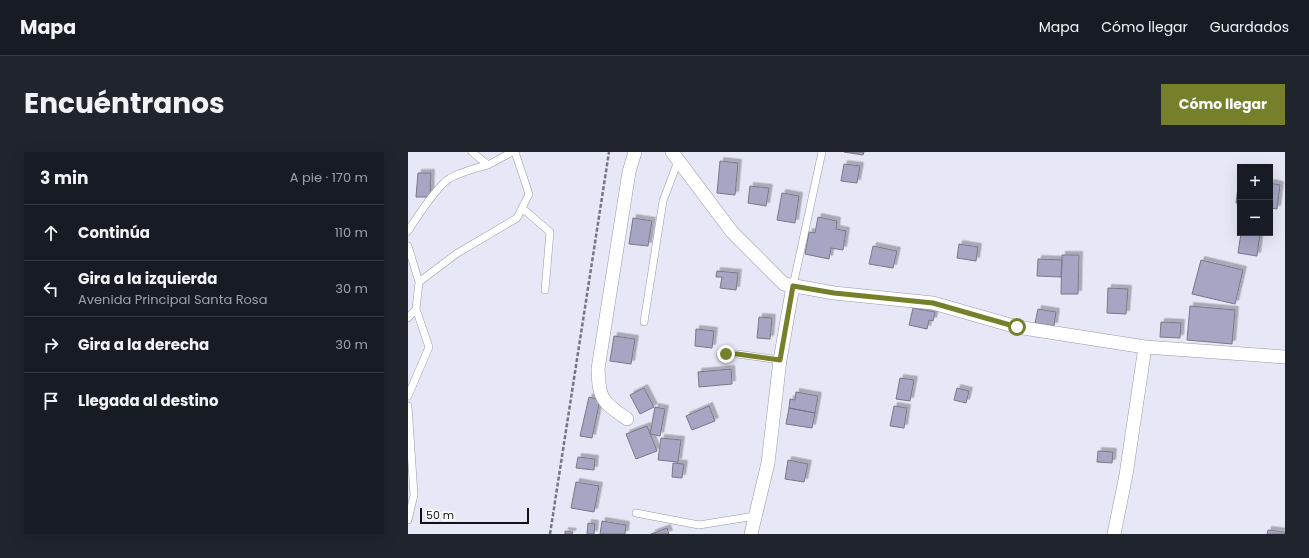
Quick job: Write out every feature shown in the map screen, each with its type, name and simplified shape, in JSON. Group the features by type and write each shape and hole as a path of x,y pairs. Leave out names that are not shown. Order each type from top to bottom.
{"street":[{"path":"627,419 609,406 600,395 598,368 629,172 635,152"},
{"path":"675,156 732,232 784,284 834,293 933,303 1017,327 1145,347 1285,357"},
{"path":"751,534 768,463 780,360 793,286"},
{"path":"1114,534 1126,475 1145,347"}],"lane":[{"path":"472,152 488,165"},
{"path":"408,231 425,206 449,179 471,169 488,165 512,152"},
{"path":"419,282 456,254 517,218 529,194 515,152"},
{"path":"793,286 822,152"},
{"path":"644,322 663,201 675,156"},
{"path":"522,208 550,232 545,290"},
{"path":"408,246 419,282 416,309 429,347 408,396"},
{"path":"408,318 416,309"},
{"path":"726,354 737,354 780,360"},
{"path":"408,406 410,464 414,495 408,520"},
{"path":"636,513 699,525 755,516"}],"path":[{"path":"550,534 609,152"}],"building":[{"path":"844,152 864,152 863,155"},
{"path":"720,161 738,163 735,195 717,193"},
{"path":"844,164 860,166 857,183 841,181"},
{"path":"418,173 431,173 430,197 416,197"},
{"path":"1273,184 1280,185 1277,209 1273,208"},
{"path":"750,186 769,188 766,206 748,203"},
{"path":"782,193 799,196 795,223 777,220"},
{"path":"818,217 837,221 836,229 846,231 843,250 831,248 829,259 805,254 809,232 815,233"},
{"path":"633,218 652,221 648,246 629,244"},
{"path":"1241,236 1260,236 1257,256 1238,253"},
{"path":"959,244 978,247 976,261 957,258"},
{"path":"873,246 897,251 893,268 869,264"},
{"path":"1062,255 1079,255 1078,294 1061,294"},
{"path":"1038,259 1062,260 1061,277 1037,276"},
{"path":"1201,260 1243,270 1235,304 1192,294"},
{"path":"717,271 738,273 736,290 720,288 722,277 716,277"},
{"path":"1108,288 1128,289 1126,314 1107,313"},
{"path":"1190,306 1235,310 1232,344 1187,340"},
{"path":"913,308 935,312 933,321 929,320 927,329 909,325"},
{"path":"1038,309 1056,312 1054,326 1035,323"},
{"path":"759,317 772,318 770,339 757,338"},
{"path":"1161,322 1181,323 1180,338 1160,337"},
{"path":"696,329 714,331 712,348 695,346"},
{"path":"614,336 635,339 631,364 610,361"},
{"path":"731,369 732,384 699,387 698,372"},
{"path":"900,378 914,380 910,401 896,399"},
{"path":"644,388 654,407 640,414 630,395"},
{"path":"957,388 969,391 966,403 954,400"},
{"path":"796,392 818,396 815,413 789,408 790,399 795,400"},
{"path":"589,397 600,400 592,438 580,436"},
{"path":"709,406 715,421 692,430 686,416"},
{"path":"894,406 907,408 904,428 890,426"},
{"path":"655,407 665,409 660,436 650,434"},
{"path":"789,408 815,413 812,428 786,424"},
{"path":"647,426 657,451 636,459 626,434"},
{"path":"661,438 681,440 678,462 658,460"},
{"path":"1098,451 1113,452 1112,463 1097,462"},
{"path":"578,457 595,459 594,470 576,468"},
{"path":"788,460 808,464 804,482 785,479"},
{"path":"673,463 684,464 682,478 672,477"},
{"path":"576,482 599,486 594,512 571,508"},
{"path":"602,521 626,525 625,534 600,534"},
{"path":"588,523 595,524 594,534 587,534"},
{"path":"667,528 669,534 651,534"},
{"path":"1268,530 1285,532 1285,534 1267,534"},
{"path":"565,531 573,532 572,534 565,534"}],"route":[{"path":"726,354 737,354 780,360 793,286 834,293 933,303 1017,327"}]}
